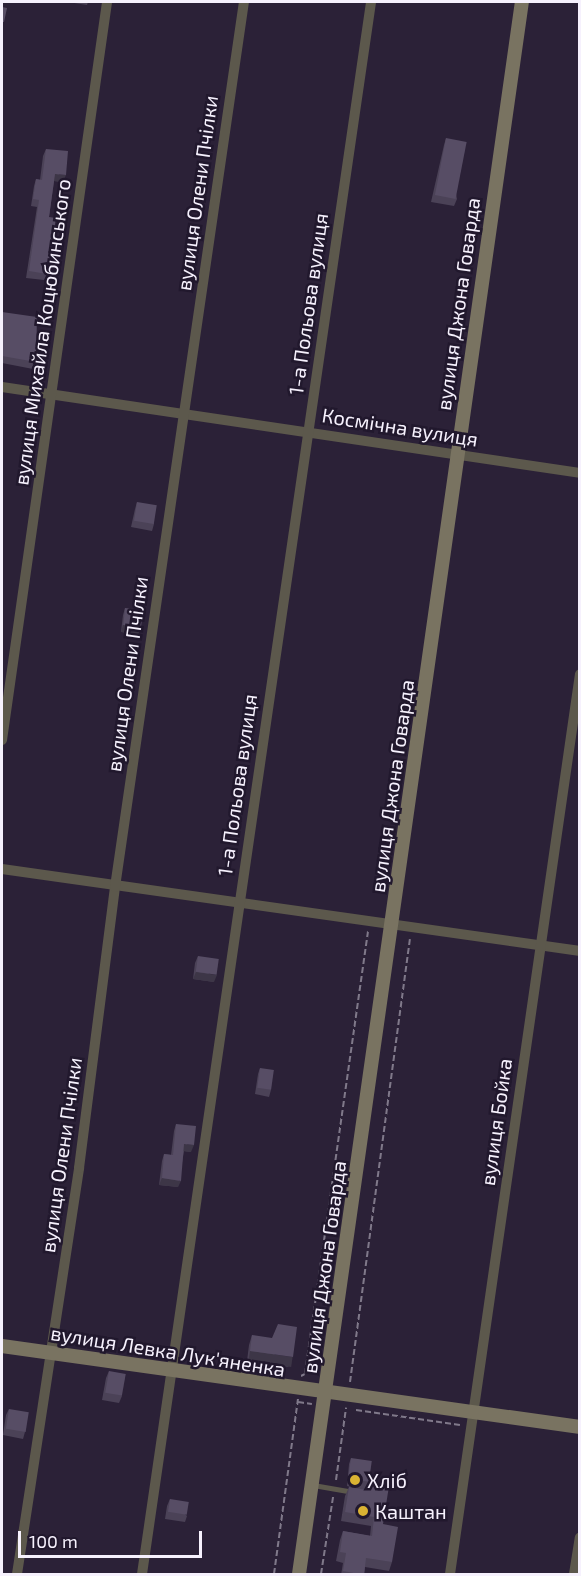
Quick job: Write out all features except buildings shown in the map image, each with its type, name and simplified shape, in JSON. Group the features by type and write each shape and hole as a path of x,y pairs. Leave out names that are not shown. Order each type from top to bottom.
{"street":[{"name":"вулиця Михайла Коцюбинського","path":"2,740 108,2"},
{"name":"вулиця Олени Пчілки","path":"17,1575 49,1352 79,1168 115,887 244,2"},
{"name":"1-а Польова вулиця","path":"142,1575 238,902 371,2"},
{"name":"вулиця Джона Говарда","path":"299,1575 393,925 456,454 522,2"},
{"name":"Космічна вулиця","path":"2,387 182,416 307,431 579,473"},
{"name":"вулиця Бойка","path":"450,1575 538,945 579,674"},
{"path":"2,869 115,887 238,902 579,951"},
{"name":"вулиця Левка Лук'яненка","path":"2,1346 299,1390 325,1400 473,1420 579,1427"},
{"path":"574,1575 579,1537"}],"lane":[{"path":"313,1485 364,1494"}],"path":[{"path":"274,1575 301,1373 305,1374 370,922"},
{"path":"321,1575 335,1489 412,928"},
{"path":"325,1400 473,1420"}],"place":[{"name":"Хліб","path":"355,1480"},
{"name":"Каштан","path":"363,1511"}]}
